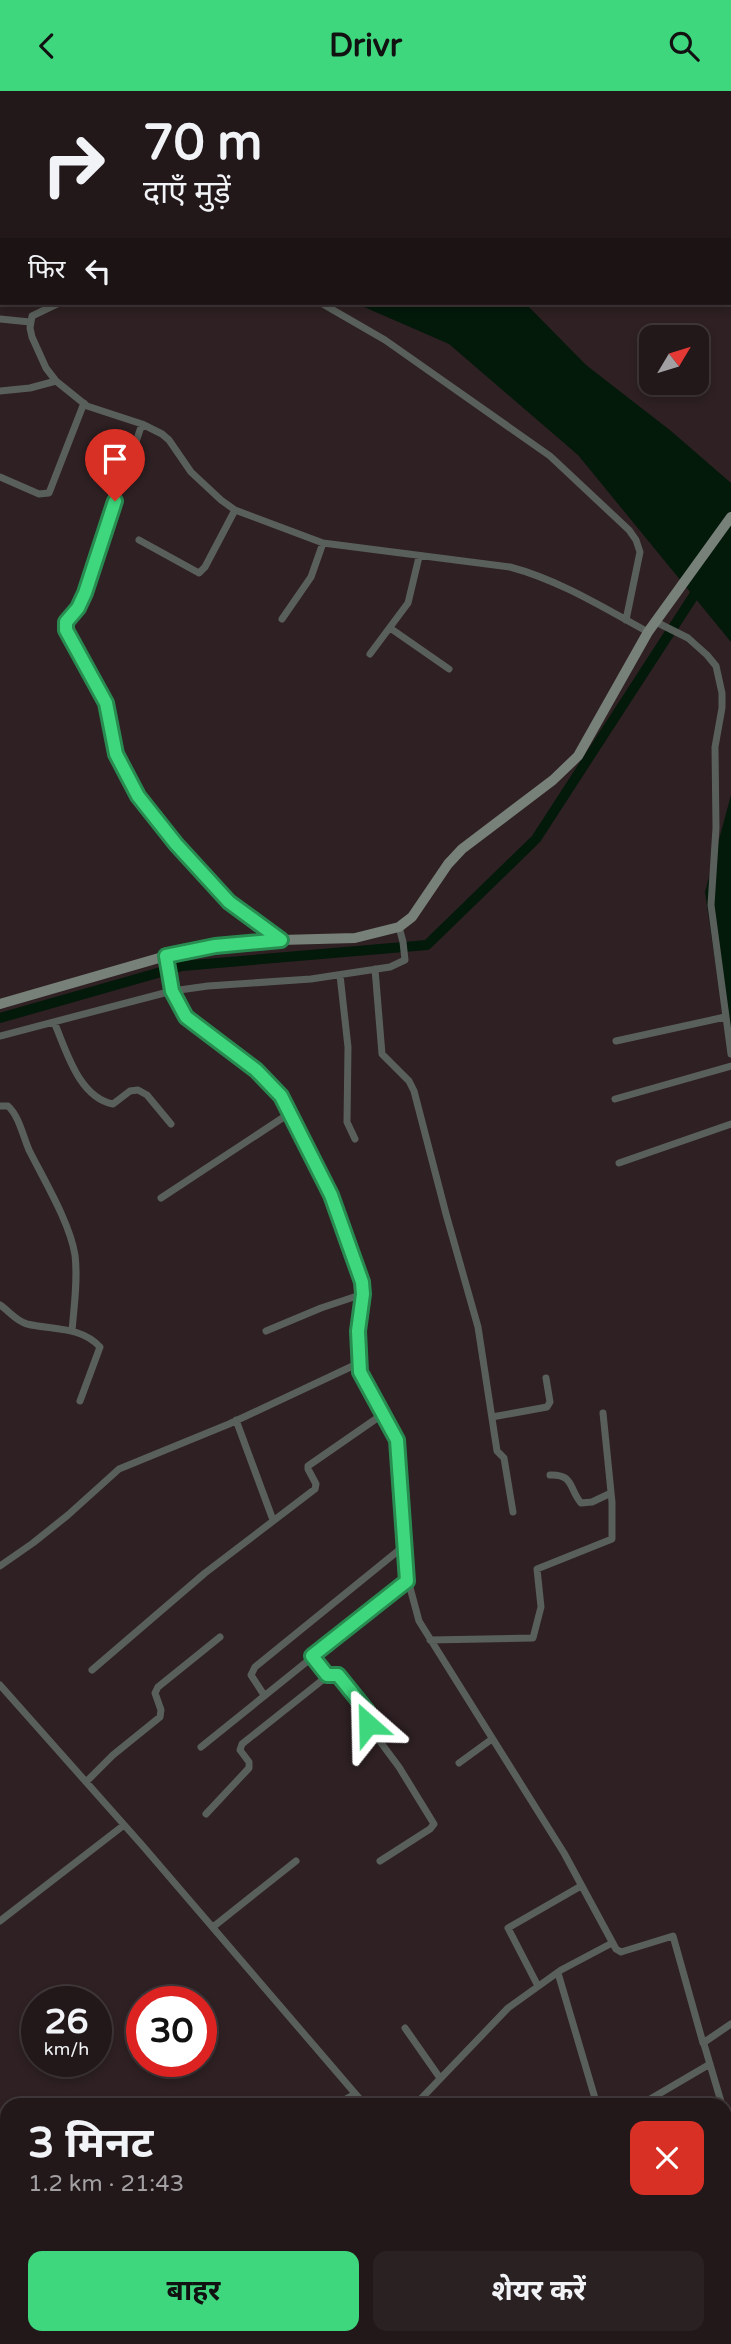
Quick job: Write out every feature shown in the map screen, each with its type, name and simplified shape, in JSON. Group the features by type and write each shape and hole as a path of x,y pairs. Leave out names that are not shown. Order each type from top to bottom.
{"street":[{"path":"54,305 37,312 30,322 30,328 39,354 56,381 84,403 142,424 169,440 191,472 235,510 323,543 526,571 597,604 648,632"},
{"path":"324,305 385,340 550,456 629,530 640,552 626,620"},
{"path":"0,319 30,322"},
{"path":"0,391 30,388 56,381"},
{"path":"0,477 39,493 49,493 84,403"},
{"path":"142,424 85,593 78,608 66,622 66,630 106,703 116,754 138,796 224,897 281,940"},
{"path":"139,540 199,573 205,567 235,510"},
{"path":"0,1004 215,946 281,940 355,938 399,927 412,917 448,864 462,849 553,780 578,756 648,632 731,517"},
{"path":"282,619 311,577 323,543"},
{"path":"370,654 408,603 419,557"},
{"path":"657,621 688,638 708,655 716,666 722,693 715,747 716,828 711,905 731,1054"},
{"path":"390,628 449,669"},
{"path":"0,1036 172,991 312,979 398,965 405,960 399,927"},
{"path":"167,961 172,991 186,1017 256,1070 281,1096 326,1182 358,1270 363,1294 358,1331 359,1363 364,1383 397,1440 407,1581 419,1621 552,1833 615,1949 621,1952 673,1936 718,2098"},
{"path":"375,969 382,1054 414,1091 473,1304 497,1451 504,1458 513,1512"},
{"path":"340,975 348,1047 347,1122 355,1139"},
{"path":"616,1041 725,1017"},
{"path":"54,1021 81,1080 90,1091 113,1104 130,1091 138,1090 147,1095 170,1124"},
{"path":"615,1099 731,1066"},
{"path":"0,1106 8,1106 13,1111 74,1251 76,1272 72,1331"},
{"path":"161,1198 290,1113"},
{"path":"619,1163 731,1124"},
{"path":"266,1331 363,1294"},
{"path":"0,1304 27,1324 72,1331 100,1347 80,1401"},
{"path":"0,1566 68,1515 119,1469 236,1420 359,1363"},
{"path":"492,1417 547,1407 550,1402 546,1378"},
{"path":"429,1640 533,1638 541,1607 537,1569 612,1539 604,1413"},
{"path":"92,1670 205,1573 315,1489 316,1484 308,1469 310,1464 383,1414"},
{"path":"236,1420 273,1520"},
{"path":"550,1475 568,1479 581,1503 592,1502 611,1493"},
{"path":"264,1695 251,1675 255,1667 404,1546"},
{"path":"201,1747 407,1581"},
{"path":"86,1782 113,1755 160,1717 161,1710 155,1693 158,1687 220,1637"},
{"path":"312,1656 327,1675"},
{"path":"206,1814 249,1768 249,1762 240,1750 242,1744 327,1675 338,1675 370,1714 370,1728 399,1767 433,1821 430,1829 380,1861"},
{"path":"0,1685 213,1927 359,2098"},
{"path":"459,1763 492,1739"},
{"path":"0,1921 124,1825"},
{"path":"213,1927 296,1861"},
{"path":"538,1986 508,1928 582,1886"},
{"path":"421,2098 508,2008 558,1973 612,1943"},
{"path":"558,1973 595,2098"},
{"path":"704,2044 731,2024"},
{"path":"405,2028 440,2078"},
{"path":"652,2098 710,2064"},
{"path":"348,2098 355,2094"}],"shaded area":[{"path":"360,305 527,305 586,365 671,431 731,483 731,642 578,455 449,344"},
{"path":"731,795 731,1048 726,1035 705,892"}],"waterway":[{"path":"0,1018 182,966 427,945 536,839 700,586"}],"route":[{"path":"115,501 85,593 78,608 66,622 66,630 106,703 116,754 138,796 176,844 229,902 281,940 215,946 166,956 172,991 178,1005 193,1024 244,1060 281,1096 326,1182 362,1282 358,1331 360,1372 397,1440 407,1581 312,1656 327,1675 338,1675 370,1714 368,1724"}]}
